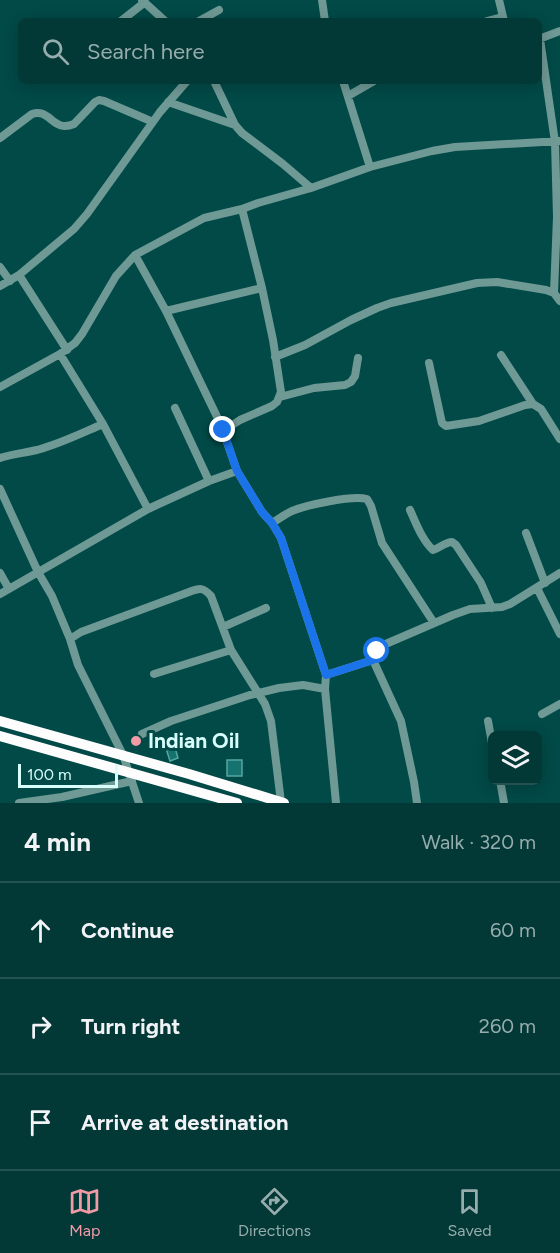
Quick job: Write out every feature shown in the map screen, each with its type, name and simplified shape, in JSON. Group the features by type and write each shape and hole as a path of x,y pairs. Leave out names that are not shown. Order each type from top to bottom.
{"highway":[{"path":"0,721 283,803"},
{"path":"0,736 130,777 237,803"}],"street":[{"path":"125,18 146,3 158,0"},
{"path":"322,0 325,18"},
{"path":"499,0 503,18"},
{"path":"146,3 162,18"},
{"path":"204,18 219,10"},
{"path":"542,38 560,31"},
{"path":"542,50 558,141 554,293"},
{"path":"0,286 19,275 74,229 168,102 184,84"},
{"path":"215,84 235,124 243,133 311,188"},
{"path":"344,84 370,167"},
{"path":"348,96 369,84"},
{"path":"0,138 36,112 43,113 60,126 69,126 99,100 153,122"},
{"path":"168,102 235,124"},
{"path":"0,387 64,352 82,334 116,276 135,255 204,218 423,153 454,147 558,141"},
{"path":"223,430 272,406 280,397 281,387 262,288 242,208"},
{"path":"135,255 166,311 223,430 237,471 281,538 326,675 336,803"},
{"path":"0,267 10,281"},
{"path":"19,275 104,424 148,509"},
{"path":"276,357 305,345 362,314 391,303 477,283 488,282 546,290 554,293 560,301"},
{"path":"166,311 262,288"},
{"path":"501,355 533,404 541,409 560,439"},
{"path":"280,397 314,388 345,385 355,376 358,358"},
{"path":"429,363 442,423 446,426 478,421 533,404"},
{"path":"175,408 209,481"},
{"path":"0,458 50,446 104,424"},
{"path":"0,594 148,509 237,471"},
{"path":"0,489 38,572 52,596 78,665 123,755 139,803"},
{"path":"272,523 302,508 353,497 367,499 382,543 434,623"},
{"path":"410,510 423,538 433,550 448,542 456,545 481,583 492,608"},
{"path":"526,533 545,583"},
{"path":"0,573 9,589"},
{"path":"326,675 373,660 381,646 470,609 502,607 510,604 560,573"},
{"path":"537,588 560,634"},
{"path":"70,639 81,632 198,589 205,589 211,596 231,650 265,704 271,721 283,803"},
{"path":"223,627 266,608"},
{"path":"154,674 231,650"},
{"path":"373,660 401,721 417,803"},
{"path":"142,734 171,721 279,688 303,685 326,689"},
{"path":"542,714 560,704"},
{"path":"488,721 490,731"},
{"path":"19,803 62,797 130,777"},
{"path":"501,785 504,803"}],"building":[{"path":"172,737 178,758 170,761 163,739"},
{"path":"227,760 242,760 242,776 227,776"}],"place":[{"name":"Indian Oil","path":"136,741"}],"route":[{"path":"223,430 237,471 262,512 279,532 326,675 373,660 377,651"}]}
